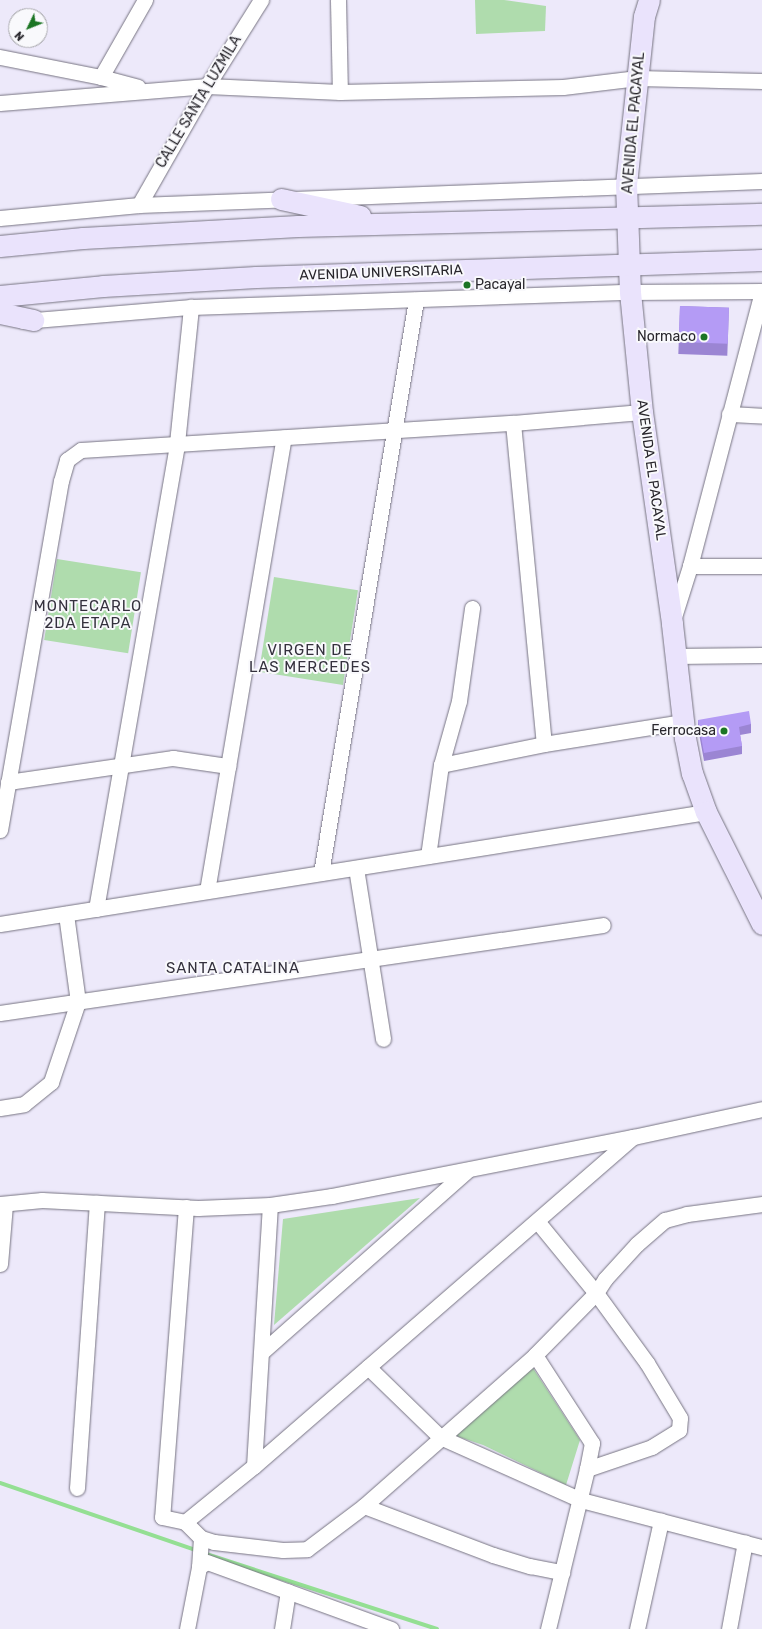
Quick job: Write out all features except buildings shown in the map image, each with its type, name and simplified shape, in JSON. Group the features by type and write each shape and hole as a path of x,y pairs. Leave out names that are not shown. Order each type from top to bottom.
{"street":[{"path":"101,77 145,0"},
{"name":"CALLE SANTA LUZMILA","path":"139,205 207,86 261,0"},
{"path":"338,0 340,92"},
{"name":"AVENIDA EL PACAYAL","path":"649,0 644,16 626,184 628,264 642,412 672,624 683,722 692,773 706,812 762,924"},
{"path":"0,57 101,77 148,90"},
{"path":"0,103 207,86 340,92 563,87 638,78 762,81"},
{"path":"0,218 139,205 626,184 762,181"},
{"path":"281,199 392,223"},
{"path":"0,246 83,238 392,223 627,216 762,214"},
{"name":"AVENIDA UNIVERSITARIA","path":"0,296 104,286 256,277 762,260"},
{"path":"0,324 192,307 630,292 762,291 690,566 672,624"},
{"path":"321,873 396,430 416,300"},
{"path":"96,909 177,443 192,307"},
{"path":"0,313 33,320"},
{"path":"0,830 61,481 67,460 81,450 284,436 513,423 642,412"},
{"path":"729,414 762,416"},
{"path":"513,423 544,744"},
{"path":"207,892 284,436"},
{"path":"690,566 762,566"},
{"path":"428,856 441,765 459,701 472,608"},
{"path":"675,656 762,655"},
{"path":"441,765 544,744 683,722"},
{"path":"8,782 173,758 228,766"},
{"path":"0,924 706,812"},
{"path":"356,868 369,959 383,1039"},
{"path":"0,1108 24,1104 51,1082 78,1002 66,914"},
{"path":"0,1013 603,925"},
{"path":"0,1264 3,1204 42,1200 186,1207 270,1205 332,1196 633,1137 762,1109"},
{"path":"185,1522 254,1466 633,1137"},
{"path":"262,1352 469,1169"},
{"path":"78,1488 97,1203"},
{"path":"186,1207 162,1517 185,1522 201,1538 283,1550 307,1549 364,1506 535,1354 596,1293 605,1279 637,1244 665,1220 687,1214 762,1204"},
{"path":"254,1466 270,1205"},
{"path":"537,1221 596,1293 647,1363 680,1418 678,1430 652,1447 587,1470"},
{"path":"535,1354 592,1443 581,1500 548,1629"},
{"path":"368,1367 440,1438 581,1500 762,1546"},
{"path":"364,1506 493,1555 530,1566 562,1572"},
{"path":"637,1629 661,1521"},
{"path":"187,1629 199,1567 201,1538"},
{"path":"728,1629 745,1542"},
{"path":"199,1567 207,1562 391,1629"},
{"path":"282,1629 288,1591"}],"green space":[{"path":"475,0 504,0 546,6 545,31 476,34"},
{"path":"57,559 141,572 128,653 44,640"},
{"path":"274,577 358,590 343,685 259,672"},
{"path":"420,1198 274,1325 283,1219"},
{"path":"531,1365 580,1440 566,1485 483,1445 453,1435"}],"waterway":[{"path":"0,1483 196,1550"},
{"path":"203,1553 437,1629"}],"place":[{"name":"Pacayal","path":"467,285"},
{"name":"Normaco","path":"704,337"},
{"name":"Ferrocasa","path":"724,731"}],"district":[{"name":"MONTECARLO 2DA ETAPA","path":"88,614"},
{"name":"VIRGEN DE LAS MERCEDES","path":"310,658"},
{"name":"SANTA CATALINA","path":"233,969"}]}
